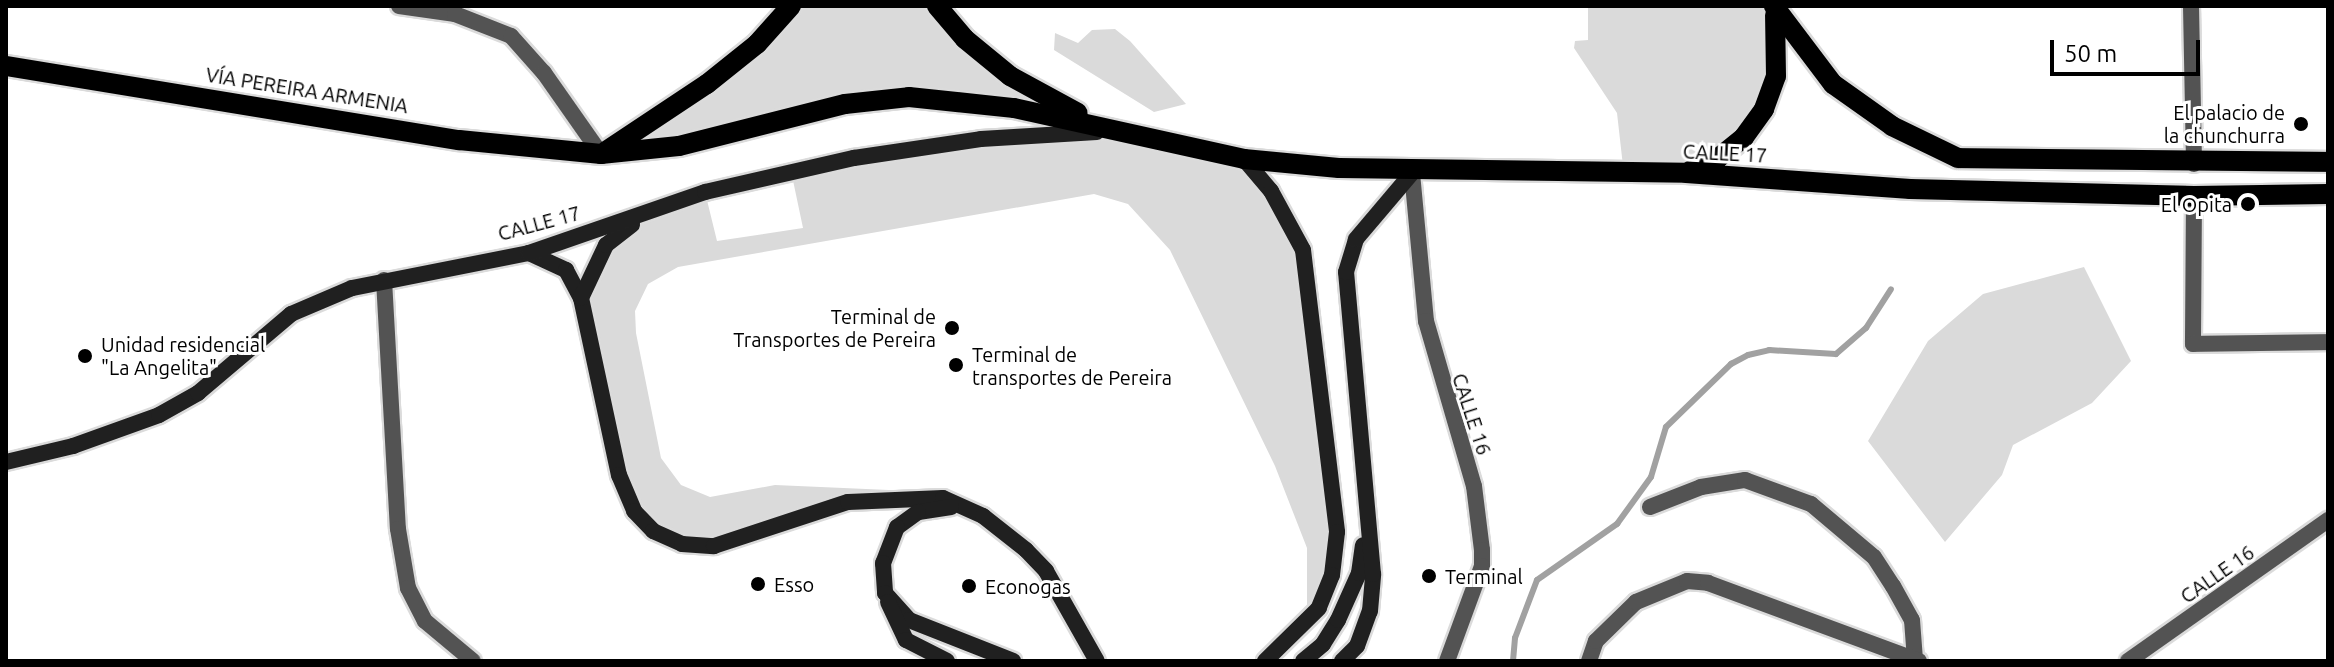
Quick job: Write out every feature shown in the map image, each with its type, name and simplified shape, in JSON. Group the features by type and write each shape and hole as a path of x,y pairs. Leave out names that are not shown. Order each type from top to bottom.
{"main road":[{"path":"601,154 707,84 757,44 791,6"},
{"name":"CALLE 17","path":"937,6 965,39 1010,76 1123,131"},
{"path":"1774,6 1833,84 1892,126 1958,158 2194,164 2328,162"},
{"path":"1686,173 1717,159 1744,137 1764,109 1779,53 1774,6"},
{"name":"VÍA PEREIRA ARMENIA","path":"6,66 459,140 601,154"},
{"name":"CALLE 17","path":"601,154 679,146 845,104 909,97 1014,108 1244,159 1412,173 1686,173 1910,189 2194,196 2328,194"},
{"name":"CALLE 17","path":"6,462 97,439 159,415 198,393 309,303 384,280 529,253 641,217 705,192 854,158 981,139 1123,131"},
{"path":"1244,159 1271,191 1303,250 1337,532 1332,575 1319,608 1265,661"},
{"path":"1342,661 1357,646 1370,611 1373,574 1365,531 1346,272 1356,239 1412,173"},
{"path":"581,298 606,245 641,217"},
{"path":"529,253 566,270 581,298 619,475 634,511 653,531 682,544 714,546 848,502 924,496 960,506 1007,534 1046,571 1097,661"},
{"path":"947,661 906,640 885,593 883,563 897,527 918,512 960,506"},
{"path":"1303,661 1338,620 1359,573 1365,531"},
{"path":"885,593 909,620 1013,661"}],"street":[{"path":"399,6 455,14 511,36 544,73 601,154"},
{"path":"2191,6 2194,164"},
{"name":"CALLE 16","path":"1412,173 1426,321 1474,486 1482,550 1482,566 1447,661"},
{"path":"2194,196 2193,344 2328,342"},
{"path":"384,280 398,529 408,588 425,621 473,661"},
{"path":"1589,661 1596,641 1636,602 1687,581 1708,583 1917,661 1912,620 1874,557 1811,504 1772,486 1745,480 1701,487 1650,507"},
{"name":"CALLE 16","path":"2128,661 2328,520"}],"shaded area":[{"path":"791,6 937,6 1063,106 1123,131 1244,159 1293,225 1318,344 1332,575 1307,612 1307,548 1275,466 1170,250 1128,204 1094,194 678,267 648,284 635,311 636,333 661,458 681,485 710,497 775,485 889,490 894,497 734,541 682,544 634,511 581,298 594,269 641,217 705,192 717,241 803,228 791,171 854,158 1118,131 909,97 601,154"},
{"path":"1588,6 1774,6 1776,76 1717,159 1624,175 1617,113 1574,48 1575,41 1588,40"},
{"path":"1115,29 1130,41 1186,104 1154,112 1054,50 1055,33 1078,43 1092,30"},
{"path":"2084,267 2131,361 2092,403 2013,445 2002,475 1945,542 1868,441 1928,341 1983,294"}],"waterway":[{"path":"1513,661 1515,638 1537,580 1617,524 1651,477 1666,427 1731,364 1748,355 1769,350 1836,354 1866,328 1891,289"}],"place":[{"name":"El palacio de la chunchurra","path":"2301,124"},
{"name":"El Opita","path":"2248,204"},
{"name":"Terminal de Transportes de Pereira","path":"952,328"},
{"name":"Unidad residencial \"La Angelita\"","path":"85,356"},
{"name":"Terminal de transportes de Pereira","path":"956,365"},
{"name":"Terminal","path":"1429,576"},
{"name":"Esso","path":"758,584"},
{"name":"Econogas","path":"969,586"}]}
